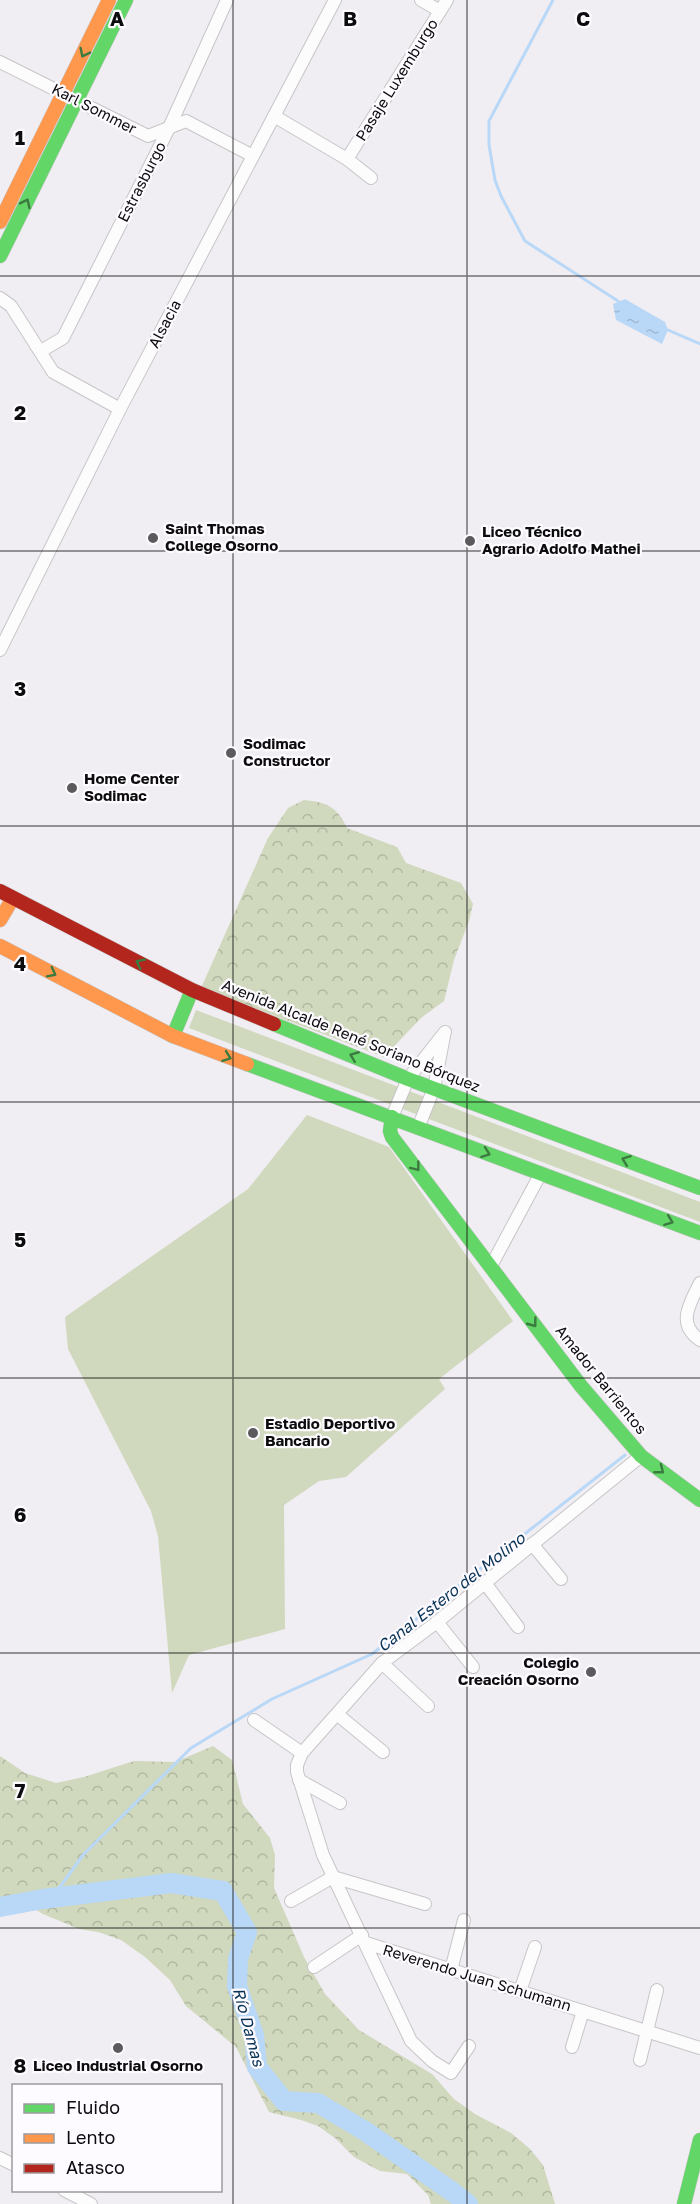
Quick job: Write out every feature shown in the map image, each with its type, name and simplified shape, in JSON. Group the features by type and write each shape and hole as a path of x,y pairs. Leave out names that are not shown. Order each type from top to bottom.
{"main road":[{"path":"0,222 109,0"},
{"path":"0,256 126,0"},
{"path":"0,920 6,894"},
{"name":"Avenida Alcalde René Soriano Bórquez","path":"6,894 192,990 408,1079 700,1188"},
{"path":"0,946 173,1036 700,1233"},
{"path":"173,1036 192,990"},
{"name":"Amador Barrientos","path":"392,1117 390,1131 392,1137 581,1386 641,1456 700,1500"},
{"path":"684,2204 700,2140"}],"street":[{"name":"Estrasburgo","path":"41,351 63,338 169,128 227,0"},
{"name":"Alsacia","path":"0,650 120,409 335,0"},
{"path":"422,0 443,5"},
{"name":"Pasaje Luxemburgo","path":"347,159 443,5"},
{"name":"Karl Sommer","path":"0,62 148,136 186,121 253,156"},
{"path":"274,116 347,159 371,178"},
{"path":"0,298 11,306 50,368 57,375 120,409"},
{"path":"392,1117 408,1079 445,1032 434,1088 418,1128"},
{"path":"491,1266 541,1173"},
{"path":"700,1283 687,1315 689,1329 700,1340"},
{"path":"469,2046 451,2073 432,2061 411,2041 323,1855 299,1780 297,1765 302,1753 382,1663 485,1584 641,1456"},
{"path":"532,1544 561,1579"},
{"path":"485,1584 518,1626"},
{"path":"437,1622 473,1667"},
{"path":"382,1663 428,1707"},
{"path":"338,1715 382,1752"},
{"path":"254,1720 302,1753"},
{"path":"299,1780 340,1803"},
{"path":"291,1901 333,1877 425,1904"},
{"path":"451,1970 464,1920"},
{"path":"314,1967 364,1939"},
{"name":"Reverendo Juan Schumann","path":"364,1939 451,1970 700,2048"},
{"path":"520,1991 535,1947"},
{"path":"640,2060 657,1990"},
{"path":"572,2047 583,2011"},
{"path":"68,2192 91,2204"}],"green space":[{"path":"304,800 325,804 335,810 347,828 397,847 406,863 461,883 473,904 454,960 444,1001 421,1018 384,1057 201,988 268,838 288,808"},
{"path":"196,1010 700,1202 700,1222 189,1028"},
{"name":"Estadio Deportivo Bancario","path":"307,1115 389,1147 513,1321 439,1379 445,1389 346,1477 319,1481 284,1505 285,1629 189,1655 172,1693 158,1536 151,1511 68,1349 65,1317 248,1189"},
{"path":"213,1746 232,1760 243,1804 270,1838 275,1855 274,1888 304,1957 325,1994 359,2030 432,2074 454,2099 475,2114 511,2133 530,2149 543,2165 555,2204 431,2204 428,2195 407,2174 380,2171 354,2157 335,2138 318,2126 269,2112 236,2047 186,2006 170,1980 145,1957 121,1940 98,1932 79,1929 16,1901 0,1904 0,1756 25,1773 56,1783 84,1777 134,1761 175,1762"}],"water":[{"path":"625,299 665,322 668,330 662,344 616,320 613,304"}],"waterway":[{"name":"Canal Estero del Molino","path":"553,0 489,121 489,145 495,180 525,241 618,301"},
{"name":"Canal Estero del Molino","path":"668,330 700,344"},
{"name":"Canal Estero del Molino","path":"52,1898 83,1855 191,1748 272,1699 372,1654 625,1455"},
{"name":"Río Damas","path":"0,1907 43,1899 171,1883 223,1891 247,1932 238,1959 237,1986 254,2035 257,2067 284,2101 318,2103 365,2131 468,2204"}],"traffic: fast":[{"path":"0,256 126,0"},
{"path":"173,1036 192,990"},
{"path":"274,1024 408,1079 700,1188"},
{"path":"247,1064 700,1233"},
{"path":"392,1117 390,1131 392,1137 581,1386 641,1456 700,1500"},
{"path":"684,2204 700,2140"}],"traffic: slow":[{"path":"0,222 109,0"},
{"path":"0,920 13,898"},
{"path":"0,946 173,1036 247,1064"}],"traffic: jam":[{"path":"0,891 192,990 274,1024"}],"place":[{"name":"Saint Thomas College Osorno","path":"153,538"},
{"name":"Liceo Técnico Agrario Adolfo Mathei","path":"470,541"},
{"name":"Sodimac Constructor","path":"231,753"},
{"name":"Home Center Sodimac","path":"72,788"},
{"name":"Estadio Deportivo Bancario","path":"253,1433"},
{"name":"Colegio Creación Osorno","path":"591,1672"},
{"name":"Liceo Industrial Osorno","path":"118,2048"}]}
